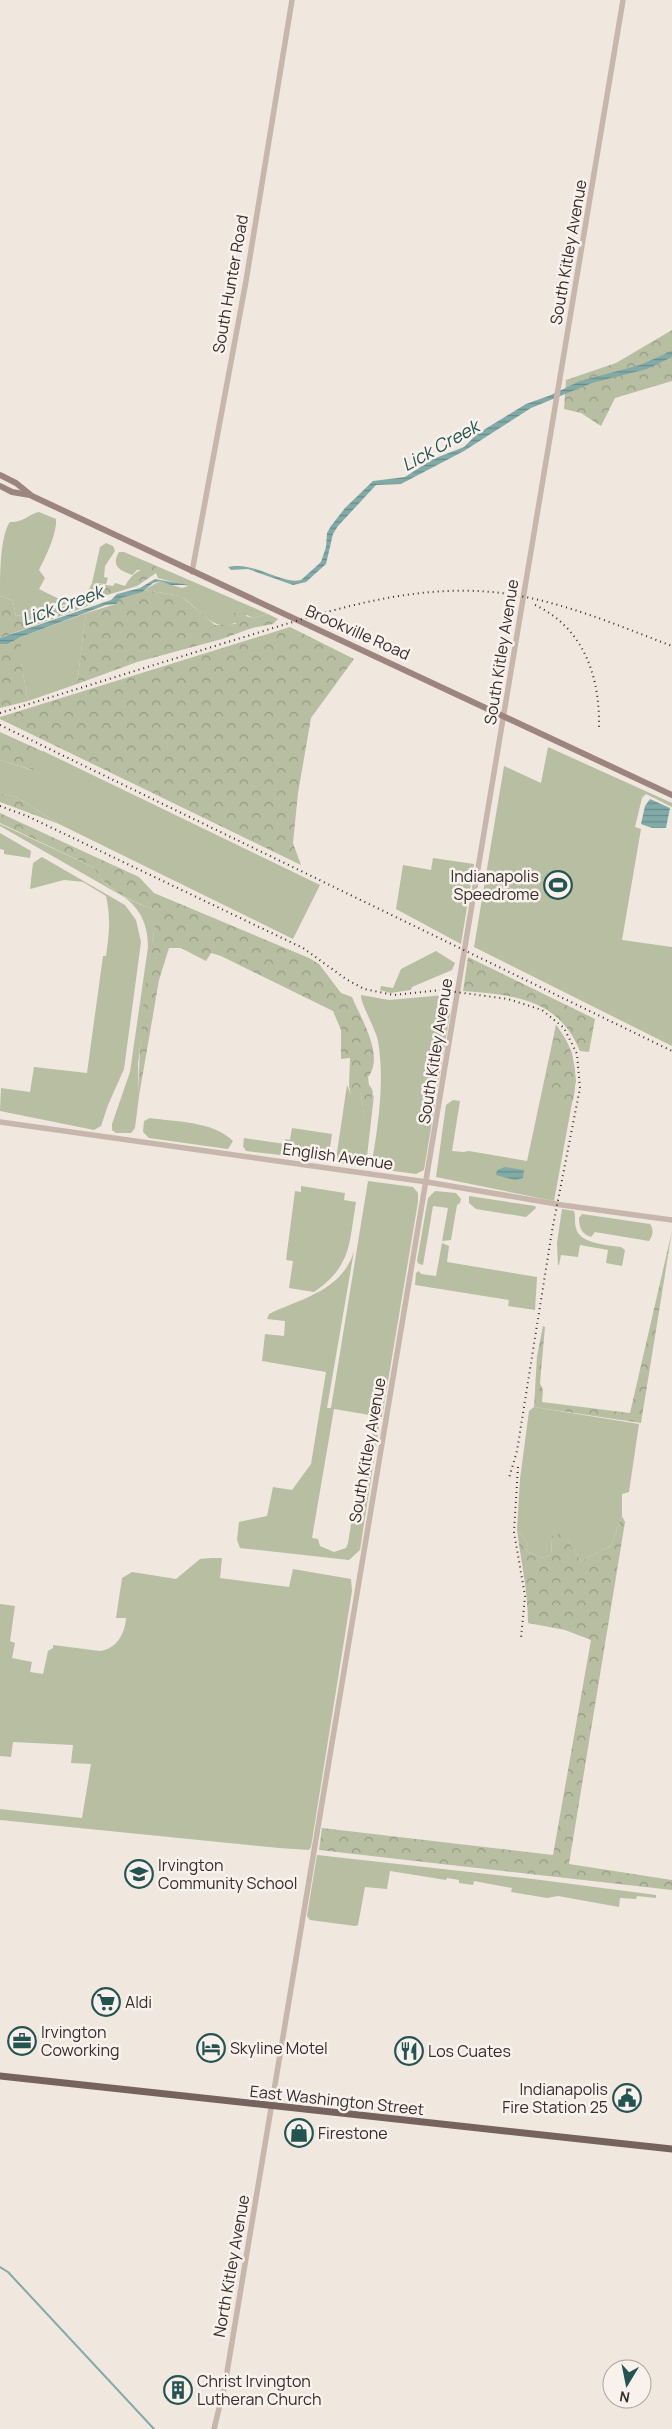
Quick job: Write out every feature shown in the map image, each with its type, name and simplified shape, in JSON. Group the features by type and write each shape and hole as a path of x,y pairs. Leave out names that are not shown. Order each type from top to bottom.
{"main road":[{"name":"Brookville Road","path":"0,475 16,483 32,496 672,795"},
{"name":"Brookville Road","path":"0,486 12,492 32,496"},
{"name":"East Washington Street","path":"0,2076 672,2149"}],"street":[{"name":"South Hunter Road","path":"192,572 246,281 292,0"},
{"name":"South Kitley Avenue","path":"272,2106 624,0"},
{"name":"English Avenue","path":"0,1122 427,1182 570,1207 672,1220"},
{"name":"North Kitley Avenue","path":"214,2429 225,2384 272,2106"}],"green space":[{"path":"672,330 672,381 615,398 601,426 581,413 564,409 566,380 616,363"},
{"path":"39,512 56,519 56,525 48,552 39,570 45,578 39,589 61,600 77,602 16,616 13,601 0,596 1,557 4,536 10,522 20,521"},
{"path":"106,543 113,546 115,551 105,566 104,577 108,578 106,584 92,583 100,547"},
{"path":"119,552 124,552 268,614 253,618 247,615 237,622 228,625 212,622 182,597 144,590 160,581 182,588 188,586 158,578 156,573 158,569 137,570 132,575 123,571 116,564"},
{"path":"153,565 159,569 156,573 137,586 104,596 85,607 0,638 0,596 13,601 16,616 62,607 80,599 87,593 92,583 113,586 115,583 125,586 136,572"},
{"path":"144,590 181,596 215,625 236,624 233,619 234,613 253,618 268,614 278,619 273,624 252,628 222,639 137,662 77,684 86,613 116,604 120,598"},
{"path":"86,613 77,684 28,701 21,662 21,637"},
{"path":"290,627 354,659 311,718 298,793 293,843 301,865 0,719 0,717"},
{"path":"21,637 21,662 28,701 0,708 0,644 8,644"},
{"path":"0,732 44,752 33,770 0,760"},
{"name":"Indianapolis Speedrome","path":"548,747 672,803 672,807 646,794 642,798 635,827 641,829 622,940 672,947 672,1046 474,947 504,766 541,783"},
{"path":"43,751 320,885 293,939 59,824 18,798 0,793 0,760 32,770"},
{"path":"0,793 18,798 59,824 0,802"},
{"path":"0,813 139,877 154,893 309,958 319,964 341,993 352,997 370,1037 374,1059 373,1068 368,1077 373,1096 364,1115 361,1094 356,1088 351,1096 349,1086 350,1058 341,1059 341,1030 333,1011 221,956 211,953 206,961 181,948 169,948 159,980 139,1096 144,1003 158,911 121,895 105,883 93,867 0,823"},
{"path":"0,824 93,867 105,883 122,895 159,911 153,936 138,1064 139,1096 135,1128 131,1133 116,1133 112,1130 112,1124 130,1072 148,947 145,925 135,907 124,897 0,826"},
{"path":"0,833 31,851 30,858 4,854 4,850 0,849"},
{"path":"42,857 125,905 136,920 141,942 124,1069 101,1126 94,1130 0,1111 1,1088 30,1092 34,1067 87,1073 103,956 106,956 108,941 108,904 106,896 83,882 64,880 30,889 33,863"},
{"path":"433,858 474,864 461,944 396,909 403,865 431,870"},
{"path":"436,951 455,963 452,970 412,987 411,990 390,993 380,990 381,986 393,988 401,969"},
{"path":"468,957 595,1019 589,1052 580,1051 571,1033 560,1020 547,1010 517,998 463,991"},
{"path":"361,995 389,1000 445,995 450,1000 450,1014 424,1170 416,1174 371,1168 380,1104 381,1072 377,1036"},
{"path":"556,1025 572,1053 576,1081 554,1201 436,1177 446,1105 453,1100 460,1101 452,1151 469,1151 527,1161"},
{"path":"556,1025 567,1043 574,1061 575,1091 573,1101 553,1097 551,1090 545,1086"},
{"path":"347,1085 351,1095 356,1087 361,1094 364,1114 374,1095 366,1165 339,1163 336,1159"},
{"path":"150,1118 205,1126 225,1134 233,1141 228,1149 149,1138 143,1132 144,1121"},
{"path":"292,1128 332,1134 329,1155 325,1160 246,1151 243,1146 244,1138 285,1144 285,1139 290,1140"},
{"path":"368,1181 413,1187 418,1193 418,1202 382,1417 334,1409 312,1538 318,1539 320,1546 334,1552 346,1548 358,1481 364,1480 374,1426 379,1427 360,1550 349,1560 240,1548 237,1540 239,1522 267,1516 273,1487 292,1490 311,1464 326,1372 262,1361 265,1334 284,1336 285,1321 267,1319 269,1314 307,1298 331,1284 348,1265 354,1251 327,1408 331,1408"},
{"path":"301,1186 345,1193 344,1200 356,1202 347,1253 336,1273 314,1292 289,1288 293,1261 286,1260 295,1191 301,1192"},
{"path":"435,1191 456,1193 461,1199 457,1205 451,1240 442,1241 448,1208 433,1206 423,1265 417,1261 428,1198"},
{"path":"469,1196 535,1206 536,1208 526,1217 476,1209 469,1203"},
{"path":"562,1209 574,1211 578,1233 588,1241 621,1247 625,1250 622,1266 606,1263 608,1250 580,1245 578,1257 561,1255 558,1265 557,1243"},
{"path":"582,1214 650,1224 652,1235 649,1241 595,1232 591,1237 580,1228 579,1218"},
{"path":"672,1231 641,1423 534,1407 537,1356 543,1326 545,1327 540,1383 543,1390 542,1402 630,1413"},
{"path":"442,1243 449,1246 447,1262 537,1277 535,1310 508,1306 509,1300 415,1285 416,1273 419,1271 421,1274 436,1276"},
{"path":"534,1407 639,1424 629,1492 622,1494 622,1516 611,1546 581,1561 568,1541 552,1538 551,1555 542,1558 526,1551 528,1544 517,1530 520,1479 529,1411"},
{"path":"622,1516 625,1522 569,1864 672,1880 672,1890 319,1850 322,1828 553,1855 591,1640 565,1630 528,1623 526,1588 517,1530 528,1544 526,1551 542,1558 551,1555 552,1537 559,1534 568,1541 581,1561 611,1546"},
{"path":"222,1558 220,1578 289,1587 293,1569 351,1579 352,1591 309,1850 0,1820 0,1809 82,1818 91,1764 71,1763 73,1745 13,1742 11,1757 0,1756 0,1604 15,1606 10,1641 15,1643 12,1658 32,1662 30,1672 43,1674 48,1651 53,1648 53,1645 100,1651 106,1650 115,1644 122,1635 126,1618 116,1618 122,1578 132,1572 176,1579 200,1559"},
{"path":"317,1855 533,1879 656,1895 656,1898 637,1896 636,1899 620,1898 619,1907 558,1896 547,1898 511,1892 512,1888 474,1881 473,1885 459,1883 459,1880 447,1878 446,1880 390,1871 387,1889 365,1887 358,1925 355,1926 310,1920 307,1916"}],"water":[{"name":"Lick Creek","path":"672,351 672,357 647,369 592,383 531,408 464,451 401,484 376,485 338,526 333,534 326,564 306,582 293,585 248,569 231,570 228,567 248,567 293,581 301,580 321,562 326,547 327,533 331,526 345,508 373,481 405,477 433,459 464,447 477,434 526,404 551,395 580,381 640,365"},
{"name":"Lick Creek","path":"155,579 188,585 171,585 160,581 153,583 142,592 121,598 116,604 106,605 21,637 8,644 0,644 0,638 111,600 117,594 140,588"},
{"path":"650,799 670,808 666,828 652,828 641,824 645,806"},
{"path":"505,1167 524,1170 523,1178 515,1180 496,1175 497,1170"}],"waterway":[{"path":"0,2267 8,2272 154,2429"}],"railway":[{"path":"0,713 327,612 392,597 425,593 458,591 492,592 539,600 584,613 672,646"},
{"path":"535,605 552,615 566,627 586,656 596,690 599,708 599,727"},
{"path":"0,725 672,1051"},
{"path":"0,806 27,816 303,948 346,979 364,989 394,995 441,990 508,999 542,1010 564,1028 577,1054 580,1088 552,1231 517,1451 509,1478"},
{"path":"518,1467 514,1532 525,1596 521,1638"}],"place":[{"name":"Indianapolis Speedrome","path":"558,885"},
{"name":"Irvington Community School","path":"139,1874"},
{"name":"Aldi","path":"106,2002"},
{"name":"Irvington Coworking","path":"22,2041"},
{"name":"Skyline Motel","path":"211,2048"},
{"name":"Los Cuates","path":"409,2051"},
{"name":"Indianapolis Fire Station 25","path":"627,2098"},
{"name":"Firestone","path":"299,2133"},
{"name":"Christ Irvington Lutheran Church","path":"178,2390"}]}
